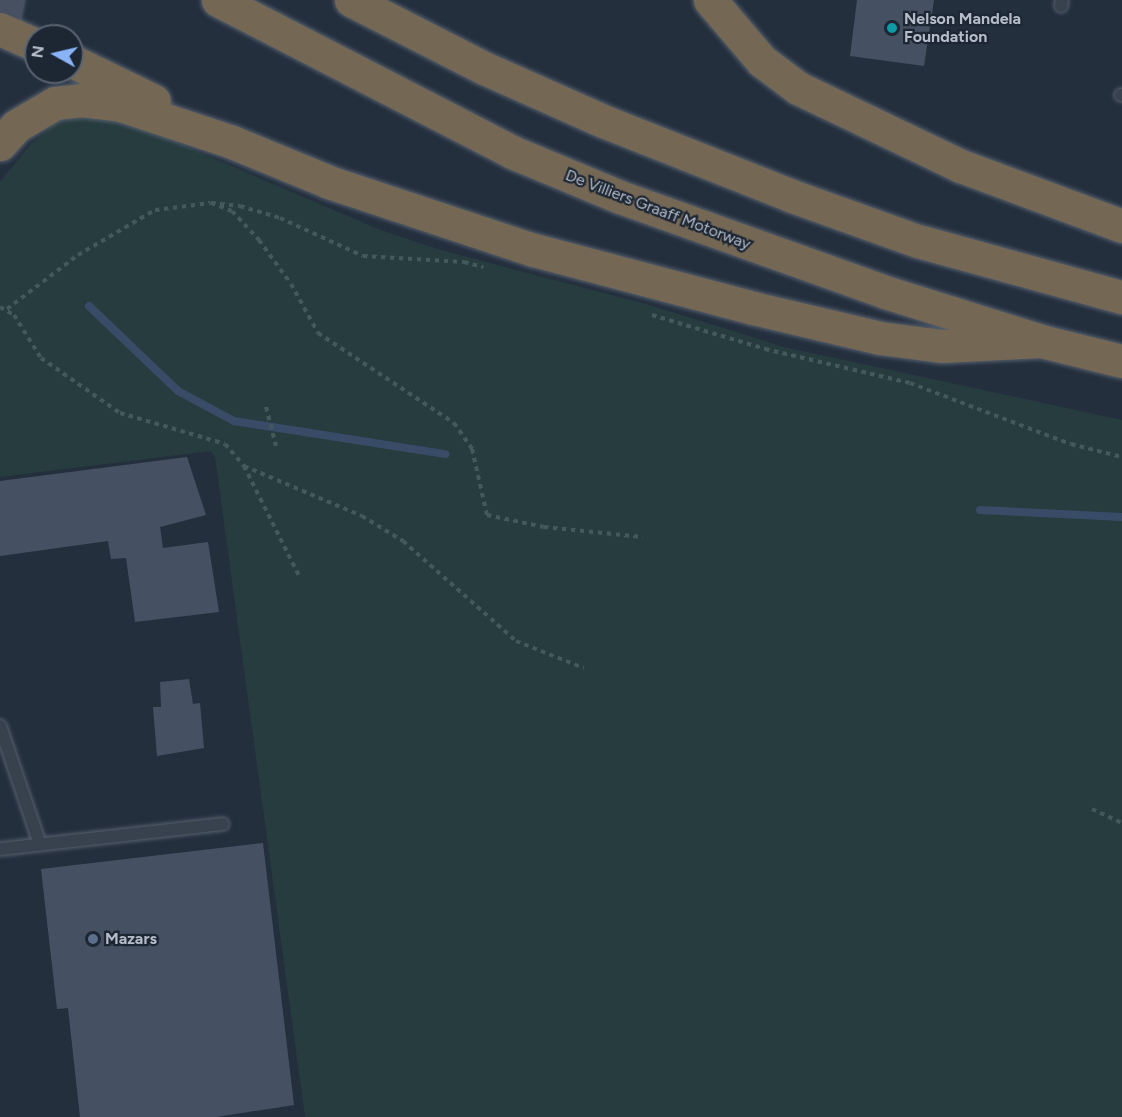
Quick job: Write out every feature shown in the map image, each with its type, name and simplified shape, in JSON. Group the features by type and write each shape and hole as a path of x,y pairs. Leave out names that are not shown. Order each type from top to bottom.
{"highway":[{"name":"De Villiers Graaff Motorway","path":"218,0 512,152 620,197 831,273 1041,341 1122,361"},
{"path":"351,0 484,68 592,117 792,196 918,241 1122,297"},
{"path":"710,0 762,61 798,88 961,166 1122,226"},
{"path":"0,28 24,39"},
{"path":"84,67 232,142"},
{"path":"0,144 32,115 55,104 82,100 130,108 232,142 329,182 534,250 845,331 942,346 1041,341"}],"main road":[{"path":"0,28 6,0"}],"lane":[{"path":"0,726 40,844"},
{"path":"0,849 223,824"}],"path":[{"path":"210,203 232,211 259,240 291,284 318,333 454,423 472,449 487,515 544,527 642,537"},
{"path":"7,309 78,255 155,210 210,203 240,206 280,218 363,256 464,262 491,269"},
{"path":"0,307 7,309 41,358 69,381 120,412 225,444 244,466 300,578"},
{"path":"647,313 765,349 910,383 1071,444 1122,457"},
{"path":"266,407 276,446"},
{"path":"244,466 362,516 403,541 516,641 584,668"},
{"path":"1092,809 1122,823"}],"green space":[{"path":"69,111 120,118 378,229 437,249 650,305 784,347 1122,420 1122,1117 305,1117 215,457 211,451 0,477 0,182 30,145"}],"building":[{"name":"Nelson Mandela Foundation","path":"857,0 934,0 924,66 850,56"},
{"path":"187,457 206,515 160,527 163,548 208,542 219,612 135,622 126,558 111,559 108,541 0,556 0,481"},
{"path":"189,679 193,704 200,703 204,748 157,756 153,707 161,707 160,682"},
{"path":"263,843 294,1105 216,1117 80,1117 68,1008 57,1009 41,869"}],"waterway":[{"path":"89,306 178,391 234,421 445,454"},
{"path":"980,510 1122,517"}],"place":[{"name":"Nelson Mandela Foundation","path":"892,28"},
{"name":"Mazars","path":"93,939"}]}
